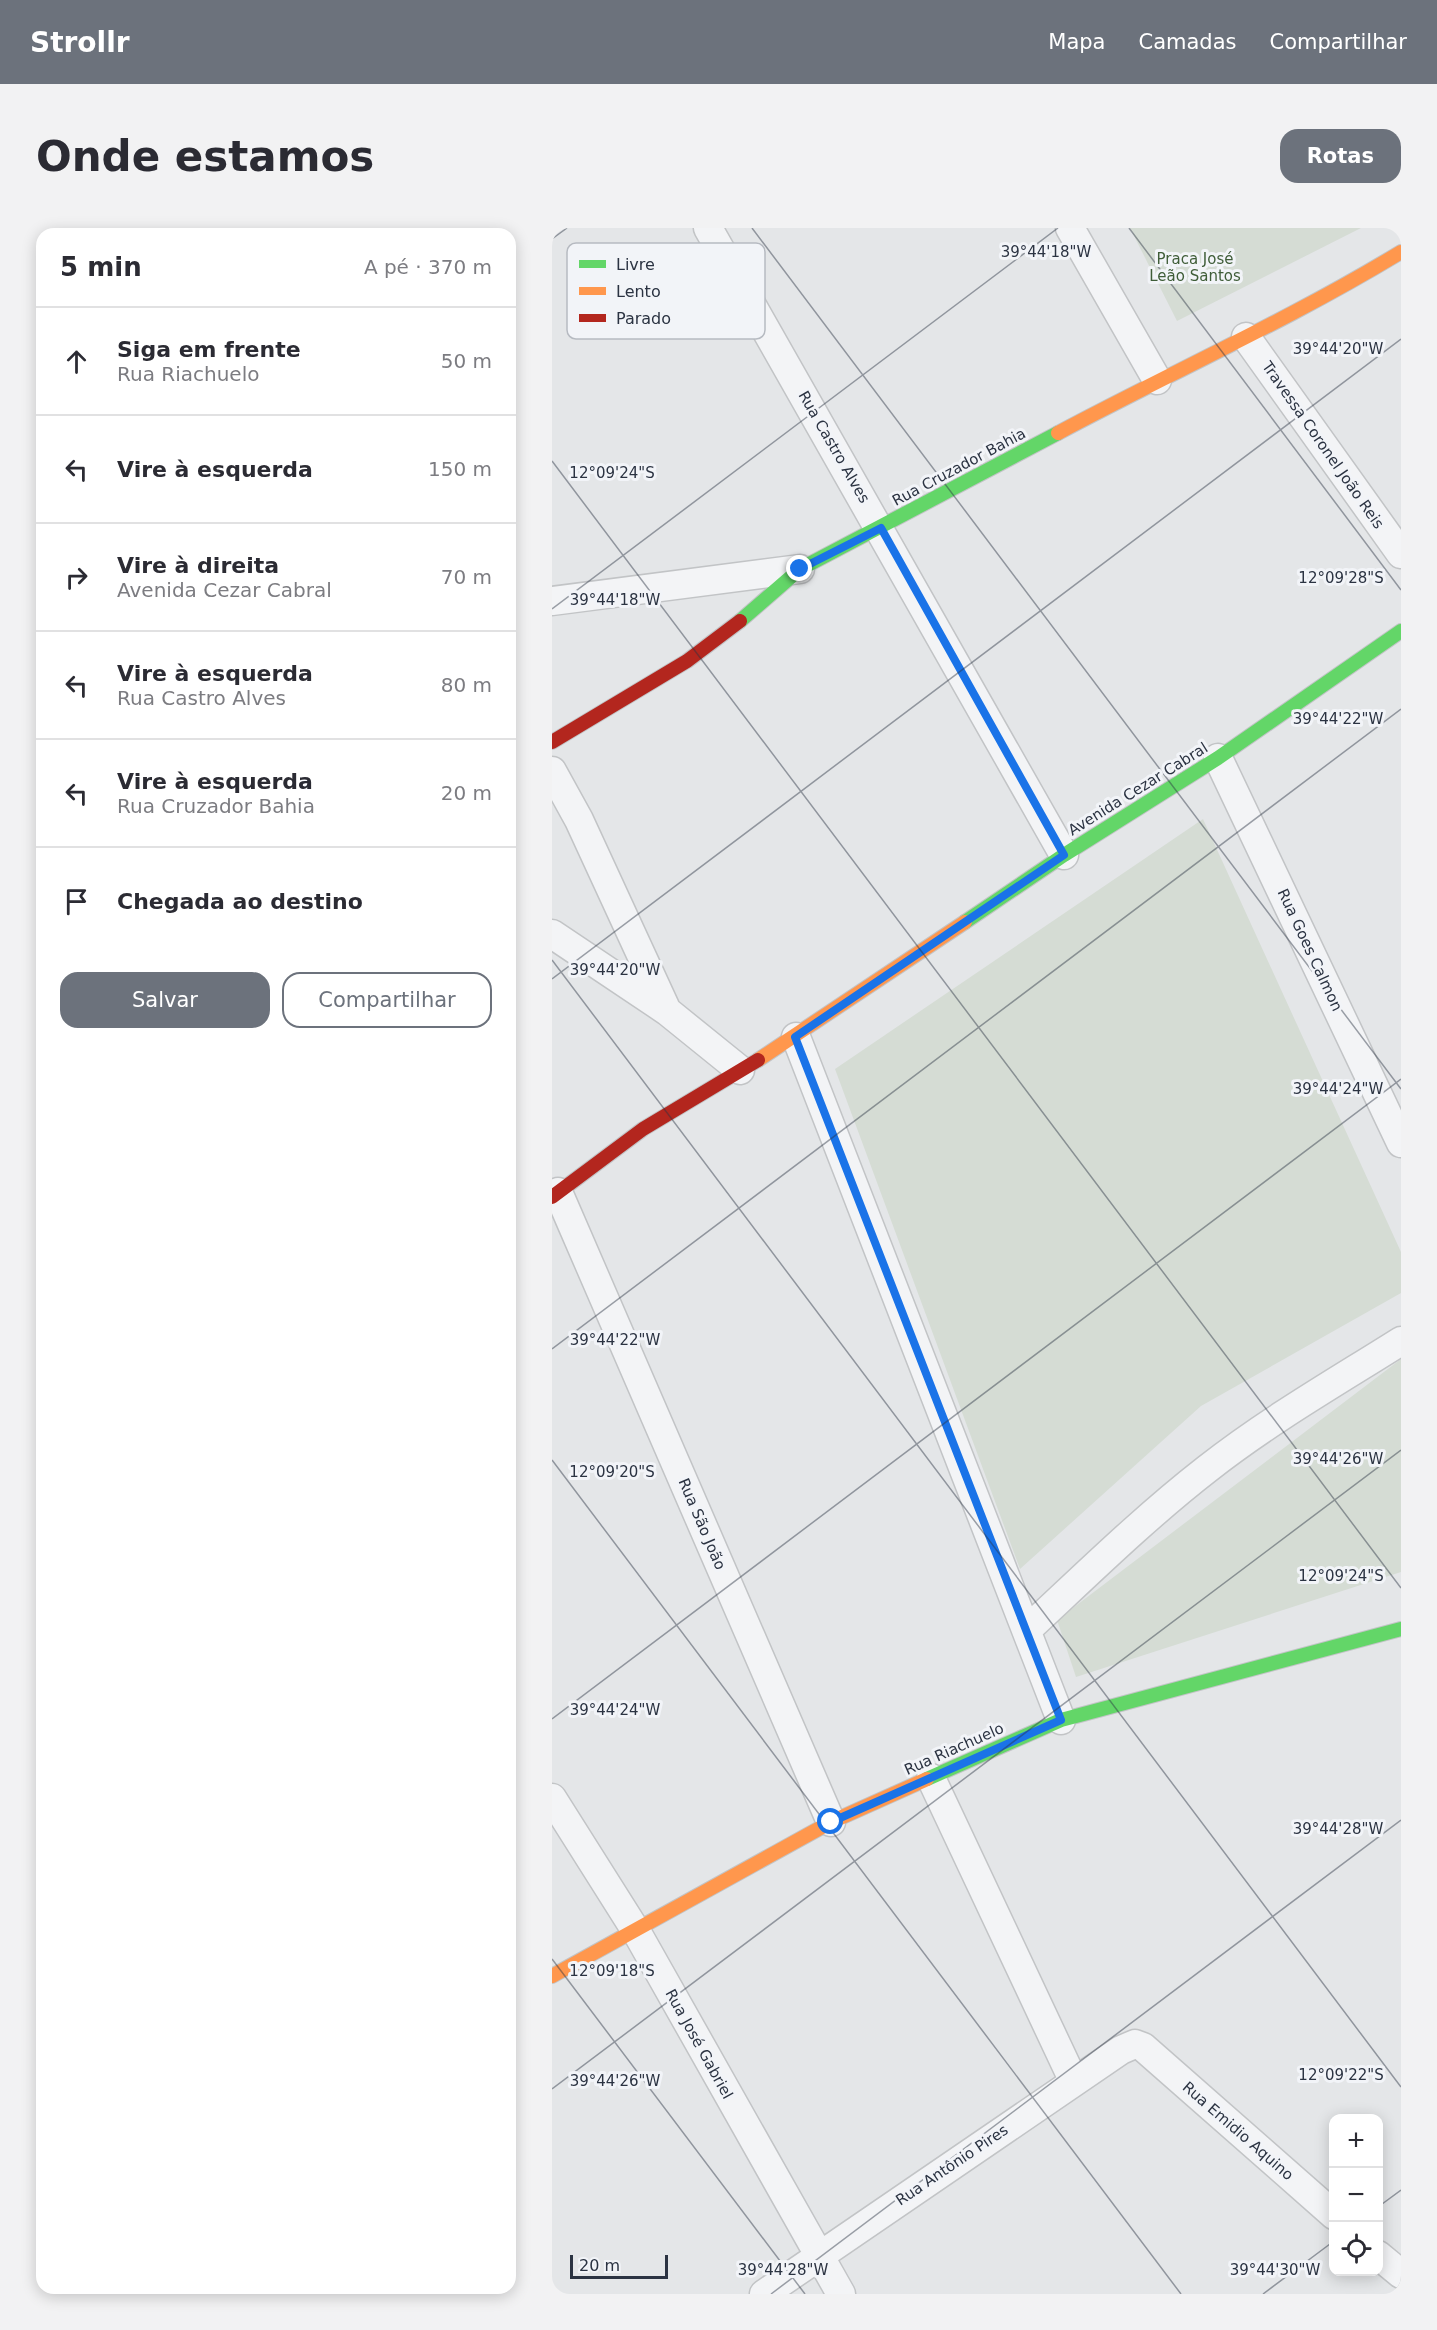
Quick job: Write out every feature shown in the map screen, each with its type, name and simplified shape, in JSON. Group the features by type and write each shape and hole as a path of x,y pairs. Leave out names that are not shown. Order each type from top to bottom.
{"street":[{"name":"Rua Castro Alves","path":"708,228 717,243"},
{"path":"1070,228 1158,380"},
{"name":"Rua Cruzador Bahia","path":"552,742 687,661 724,635 800,569 1158,380 1329,296 1401,252"},
{"name":"Rua Castro Alves","path":"765,327 881,528 1064,855"},
{"name":"Travessa Coronel João Reis","path":"1246,337 1401,554"},
{"path":"552,601 800,569"},
{"name":"Avenida Cezar Cabral","path":"555,1195 643,1130 795,1037 1064,855 1218,758 1401,631"},
{"name":"Rua Goes Calmon","path":"1218,758 1401,1143"},
{"path":"552,771 579,820 667,1011"},
{"path":"552,934 667,1011 740,1070"},
{"path":"795,1037 1028,1629 1061,1720"},
{"name":"Rua São João","path":"555,1195 831,1822"},
{"path":"1028,1629 1147,1519 1208,1468 1308,1399 1401,1341"},
{"name":"Rua Riachuelo","path":"552,1976 831,1822 1061,1720 1401,1629"},
{"path":"931,1778 1074,2082"},
{"name":"Rua José Gabriel","path":"552,1798 636,1931 841,2294"},
{"name":"Rua Antônio Pires","path":"764,2294 1128,2046 1143,2047"},
{"name":"Rua Emidio Aquino","path":"1143,2047 1329,2211"},
{"path":"1383,2258 1401,2274"}],"green space":[{"name":"Praca José Leão Santos","path":"1130,228 1361,228 1177,321"},
{"path":"1203,819 1401,1252 1401,1293 1201,1406 1020,1569 835,1069"},
{"path":"1401,1359 1401,1572 1076,1677 1057,1620"}],"traffic: fast":[{"path":"740,621 800,569 1058,433"},
{"path":"965,922 1064,855 1218,758 1401,631"},
{"path":"927,1779 1061,1720 1401,1629"}],"traffic: slow":[{"path":"1058,433 1274,323 1401,252"},
{"path":"758,1060 965,922"},
{"path":"552,1976 831,1822 927,1779"}],"traffic: jam":[{"path":"552,742 687,661 740,621"},
{"path":"552,1197 643,1129 758,1060"}],"route":[{"path":"800,569 881,528 1064,855 795,1037 1028,1629 1061,1720 831,1822"}]}
